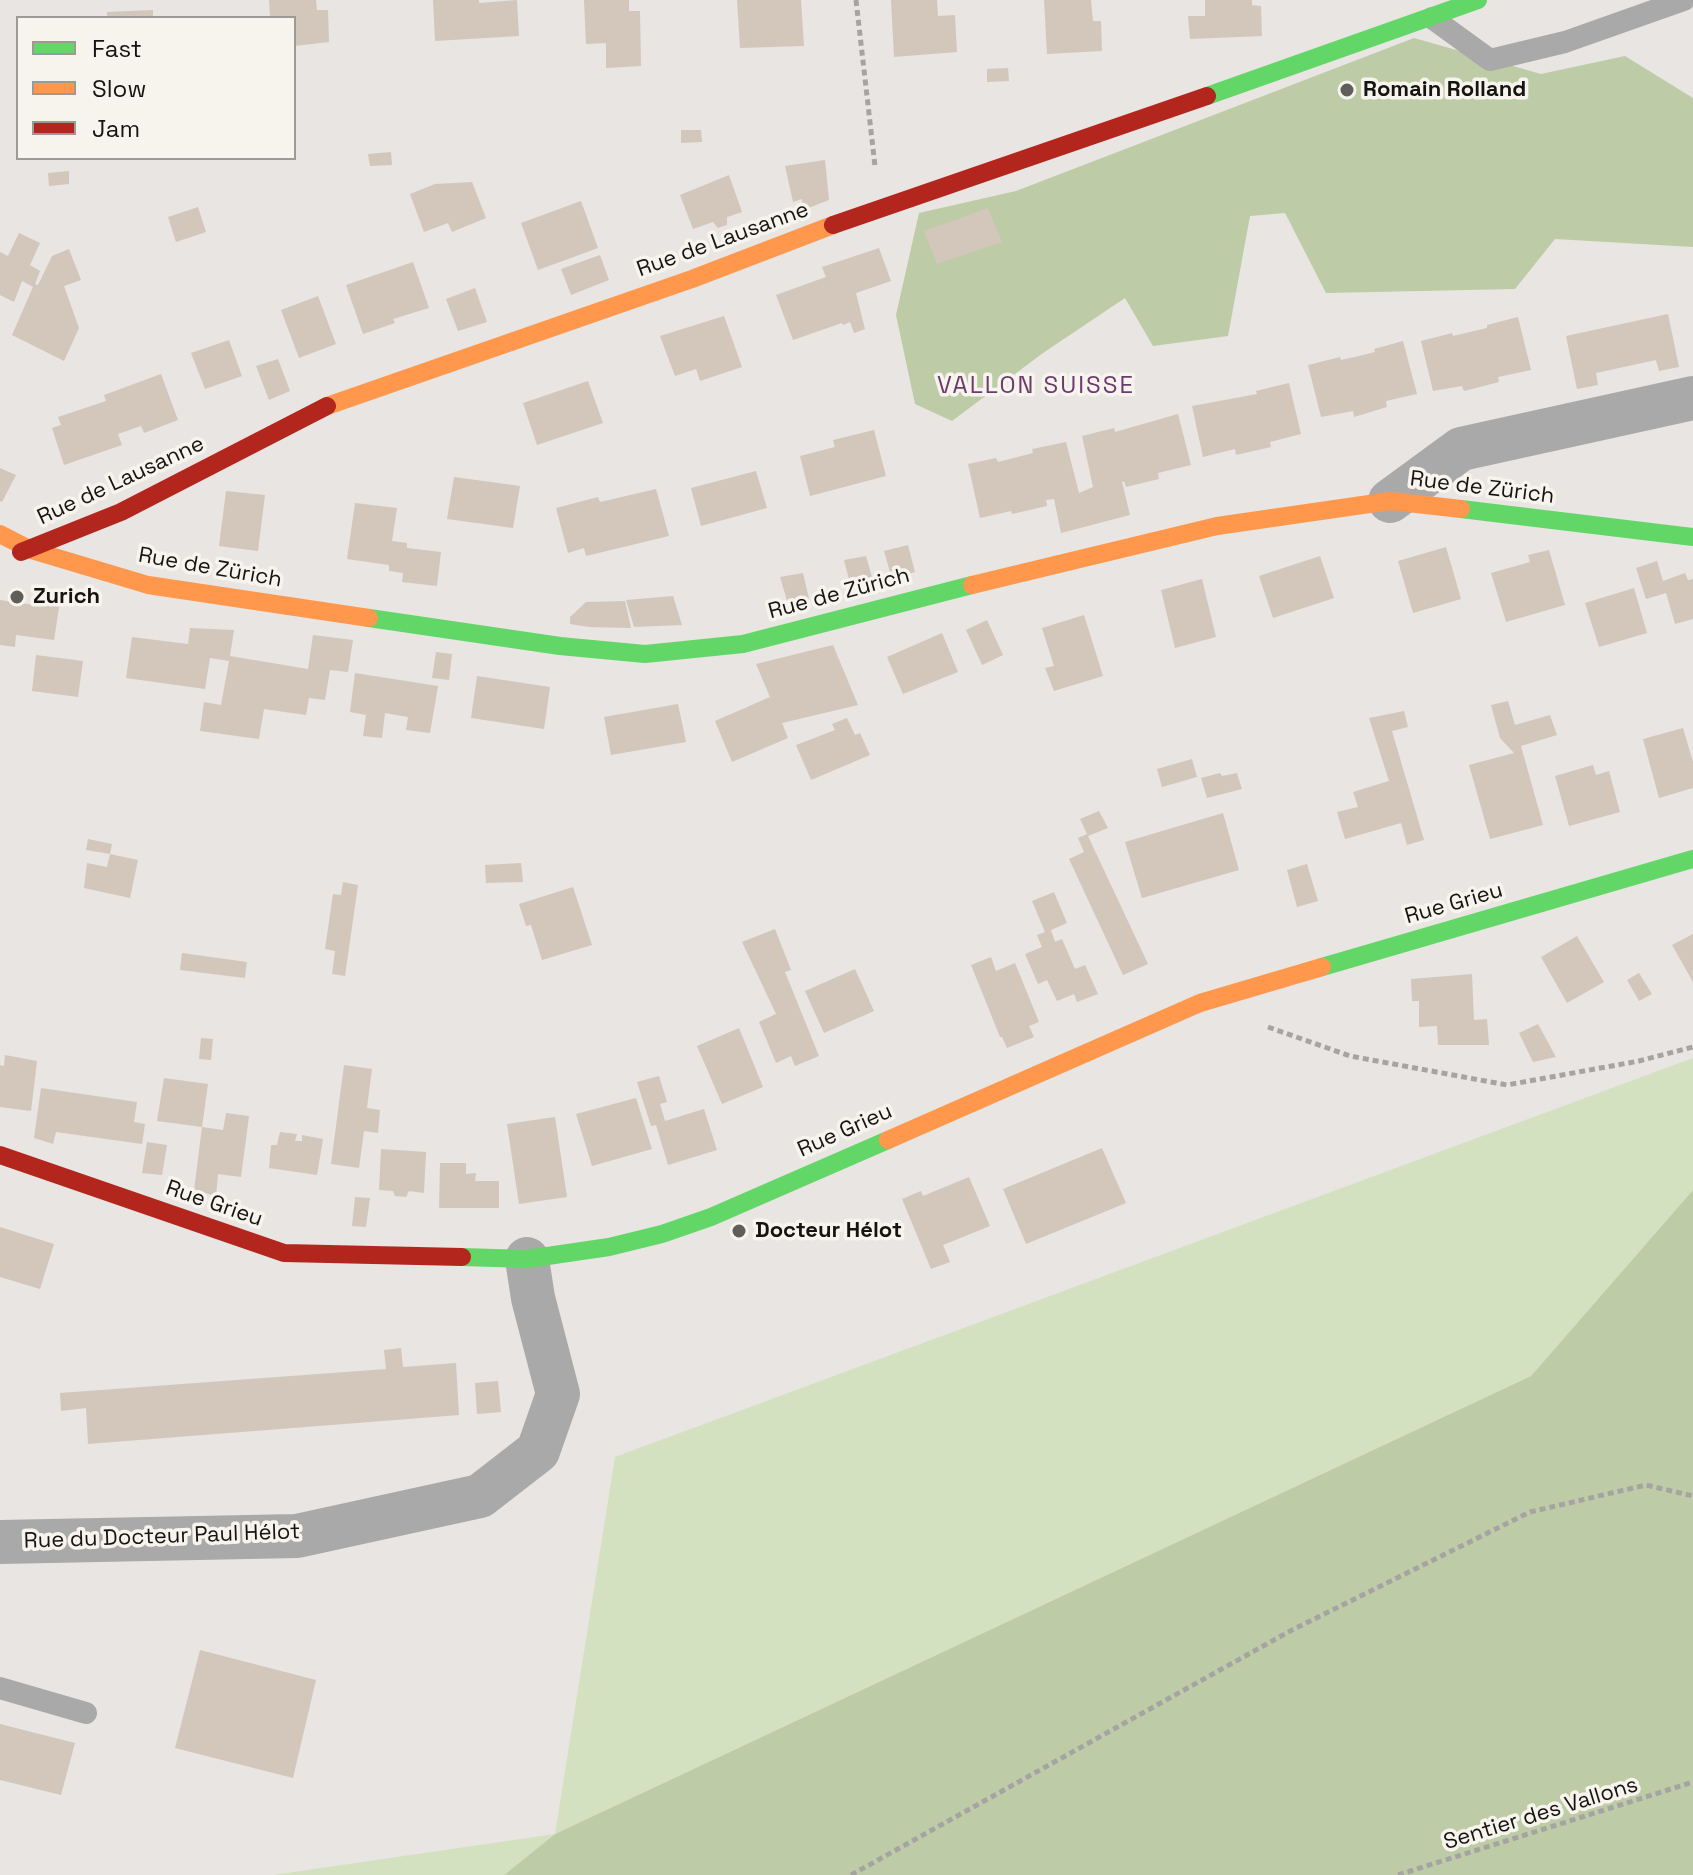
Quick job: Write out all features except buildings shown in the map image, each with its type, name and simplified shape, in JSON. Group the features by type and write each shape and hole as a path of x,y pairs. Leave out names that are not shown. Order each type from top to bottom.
{"street":[{"name":"Rue de Lausanne","path":"0,559 31,550 121,512 319,409 692,279 879,207 1478,0"},
{"path":"1390,501 1461,449 1693,398"},
{"name":"Rue de Zürich","path":"0,534 31,550 148,585 560,646 645,654 743,644 1217,526 1390,501 1693,537"},
{"name":"Rue Grieu","path":"0,1155 284,1253 527,1259 618,1245 711,1217 1200,1003 1693,859"},
{"name":"Rue du Docteur Paul Hélot","path":"0,1542 297,1536 480,1496 538,1451 558,1394 533,1298 527,1259"}],"lane":[{"path":"1432,18 1490,60 1565,42 1684,0"},
{"path":"0,1688 86,1713"}],"path":[{"path":"856,0 879,207"},
{"path":"1260,1024 1350,1056 1507,1085 1639,1061 1693,1047"},
{"path":"851,1875 1292,1630 1530,1512 1646,1485 1693,1496"},
{"name":"Sentier des Vallons","path":"1398,1875 1693,1782"}],"green space":[{"path":"1414,38 1541,74 1625,56 1693,98 1693,247 1555,239 1515,289 1326,293 1285,213 1250,216 1228,336 1153,346 1125,298 1043,353 952,421 915,404 896,315 919,213 1016,191"},
{"path":"1693,1058 1693,1190 1531,1376 555,1834 615,1457"},
{"path":"1693,1190 1693,1875 504,1875 555,1834 1531,1376"},
{"path":"555,1834 504,1875 273,1875"}],"traffic: fast":[{"path":"1207,96 1478,0"},
{"path":"1461,509 1693,537"},
{"path":"369,618 560,646 645,654 743,644 972,585"},
{"path":"1322,967 1693,859"},
{"path":"462,1257 527,1259 609,1247 662,1234 711,1217 888,1140"}],"traffic: slow":[{"path":"327,406 692,279 833,225"},
{"path":"972,585 1217,526 1390,501 1461,509"},
{"path":"0,534 31,550 148,585 369,618"},
{"path":"888,1140 1200,1003 1322,967"}],"traffic: jam":[{"path":"833,225 1207,96"},
{"path":"21,552 121,512 327,406"},
{"path":"0,1155 284,1253 462,1257"}],"place":[{"name":"Romain Rolland","path":"1347,90"},
{"name":"Zurich","path":"17,597"},
{"name":"Docteur Hélot","path":"739,1231"}],"district":[{"name":"VALLON SUISSE","path":"1036,386"}]}
